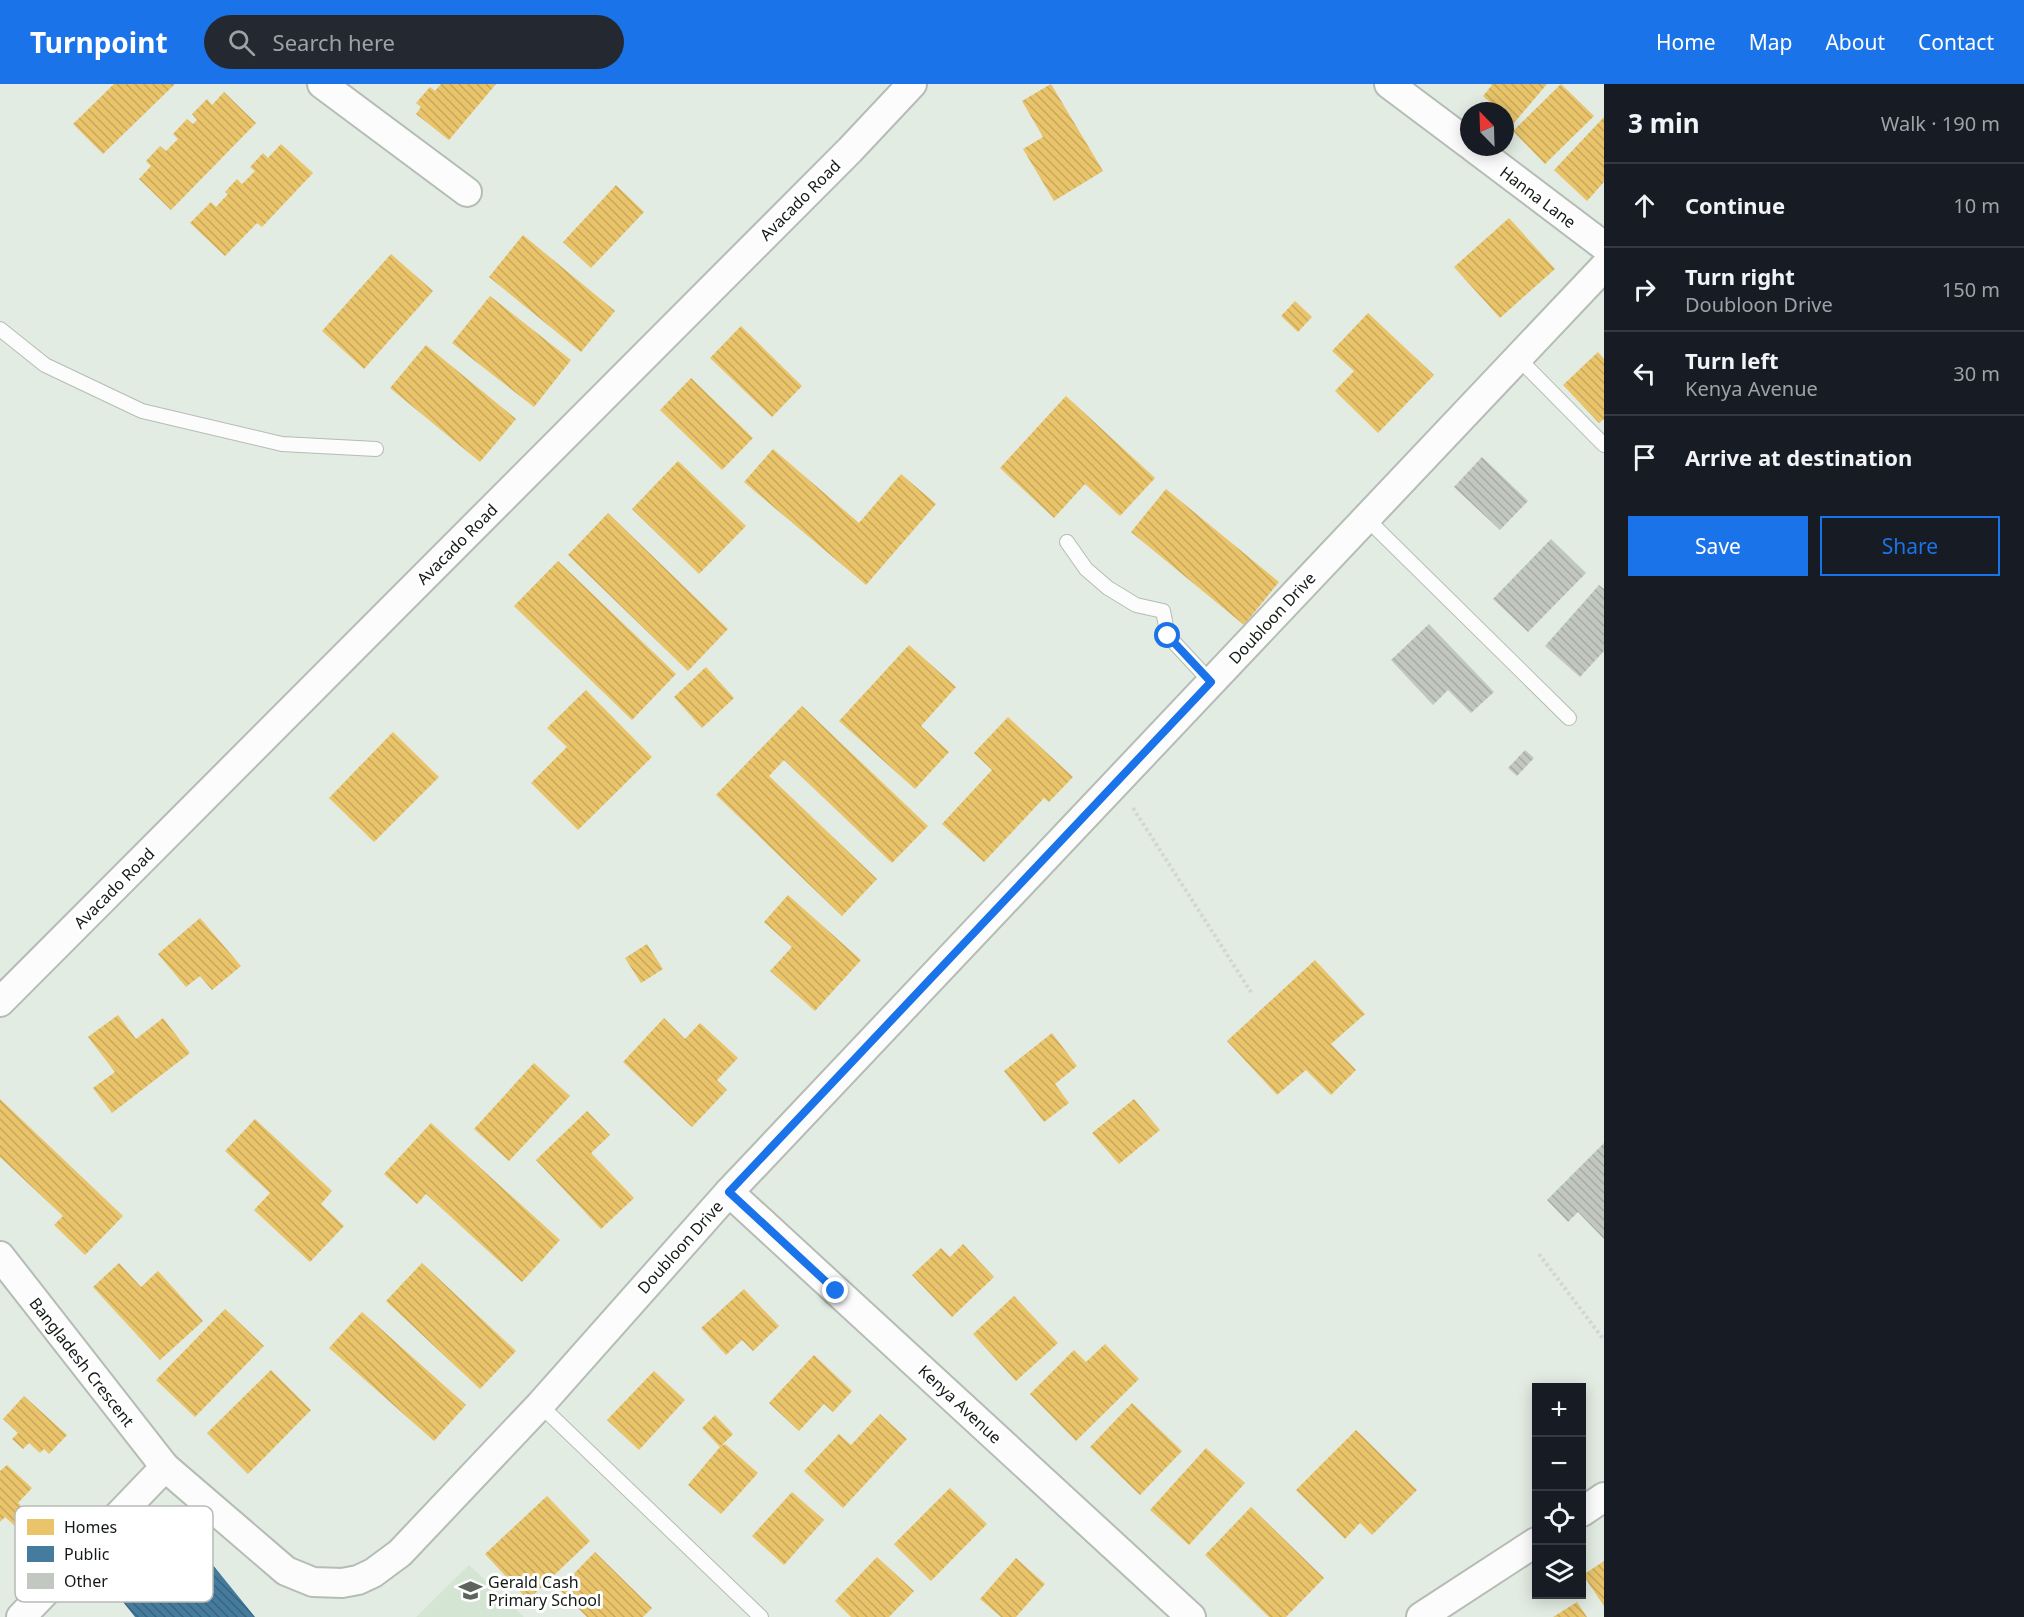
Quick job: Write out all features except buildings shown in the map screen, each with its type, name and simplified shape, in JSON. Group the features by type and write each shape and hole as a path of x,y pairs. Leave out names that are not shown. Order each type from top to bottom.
{"street":[{"path":"322,84 467,192"},
{"name":"Avacado Road","path":"0,1002 912,84"},
{"path":"1389,84 1460,137"},
{"name":"Hanna Lane","path":"1485,156 1604,246"},
{"name":"Doubloon Drive","path":"213,1508 286,1571 313,1582 342,1583 358,1580 373,1573 400,1553 540,1405 729,1192 1604,267"},
{"name":"Kenya Avenue","path":"729,1192 1191,1617"},
{"name":"Bangladesh Crescent","path":"0,1256 165,1467"},
{"path":"128,1506 165,1467"},
{"name":"Doubloon Drive","path":"165,1467 210,1506"},
{"path":"1586,1509 1604,1497"},
{"path":"1421,1617 1532,1545"},
{"path":"21,1617 35,1602"}],"lane":[{"path":"0,329 45,365 142,411 282,444 376,449"},
{"path":"1518,358 1604,445"},
{"path":"1366,518 1569,718"},
{"path":"1067,542 1086,569 1108,588 1136,605 1163,611 1168,636 1211,682"},
{"path":"540,1405 761,1617"}],"path":[{"path":"1116,782 1251,992"},
{"path":"1539,1254 1604,1340"}],"shaded area":[{"name":"Gerald Cash Primary School","path":"469,1565 524,1617 416,1617"}],"place":[{"name":"Gerald Cash Primary School","path":"470,1591"}],"route":[{"path":"836,1291 729,1192 1211,682 1168,636"}]}
